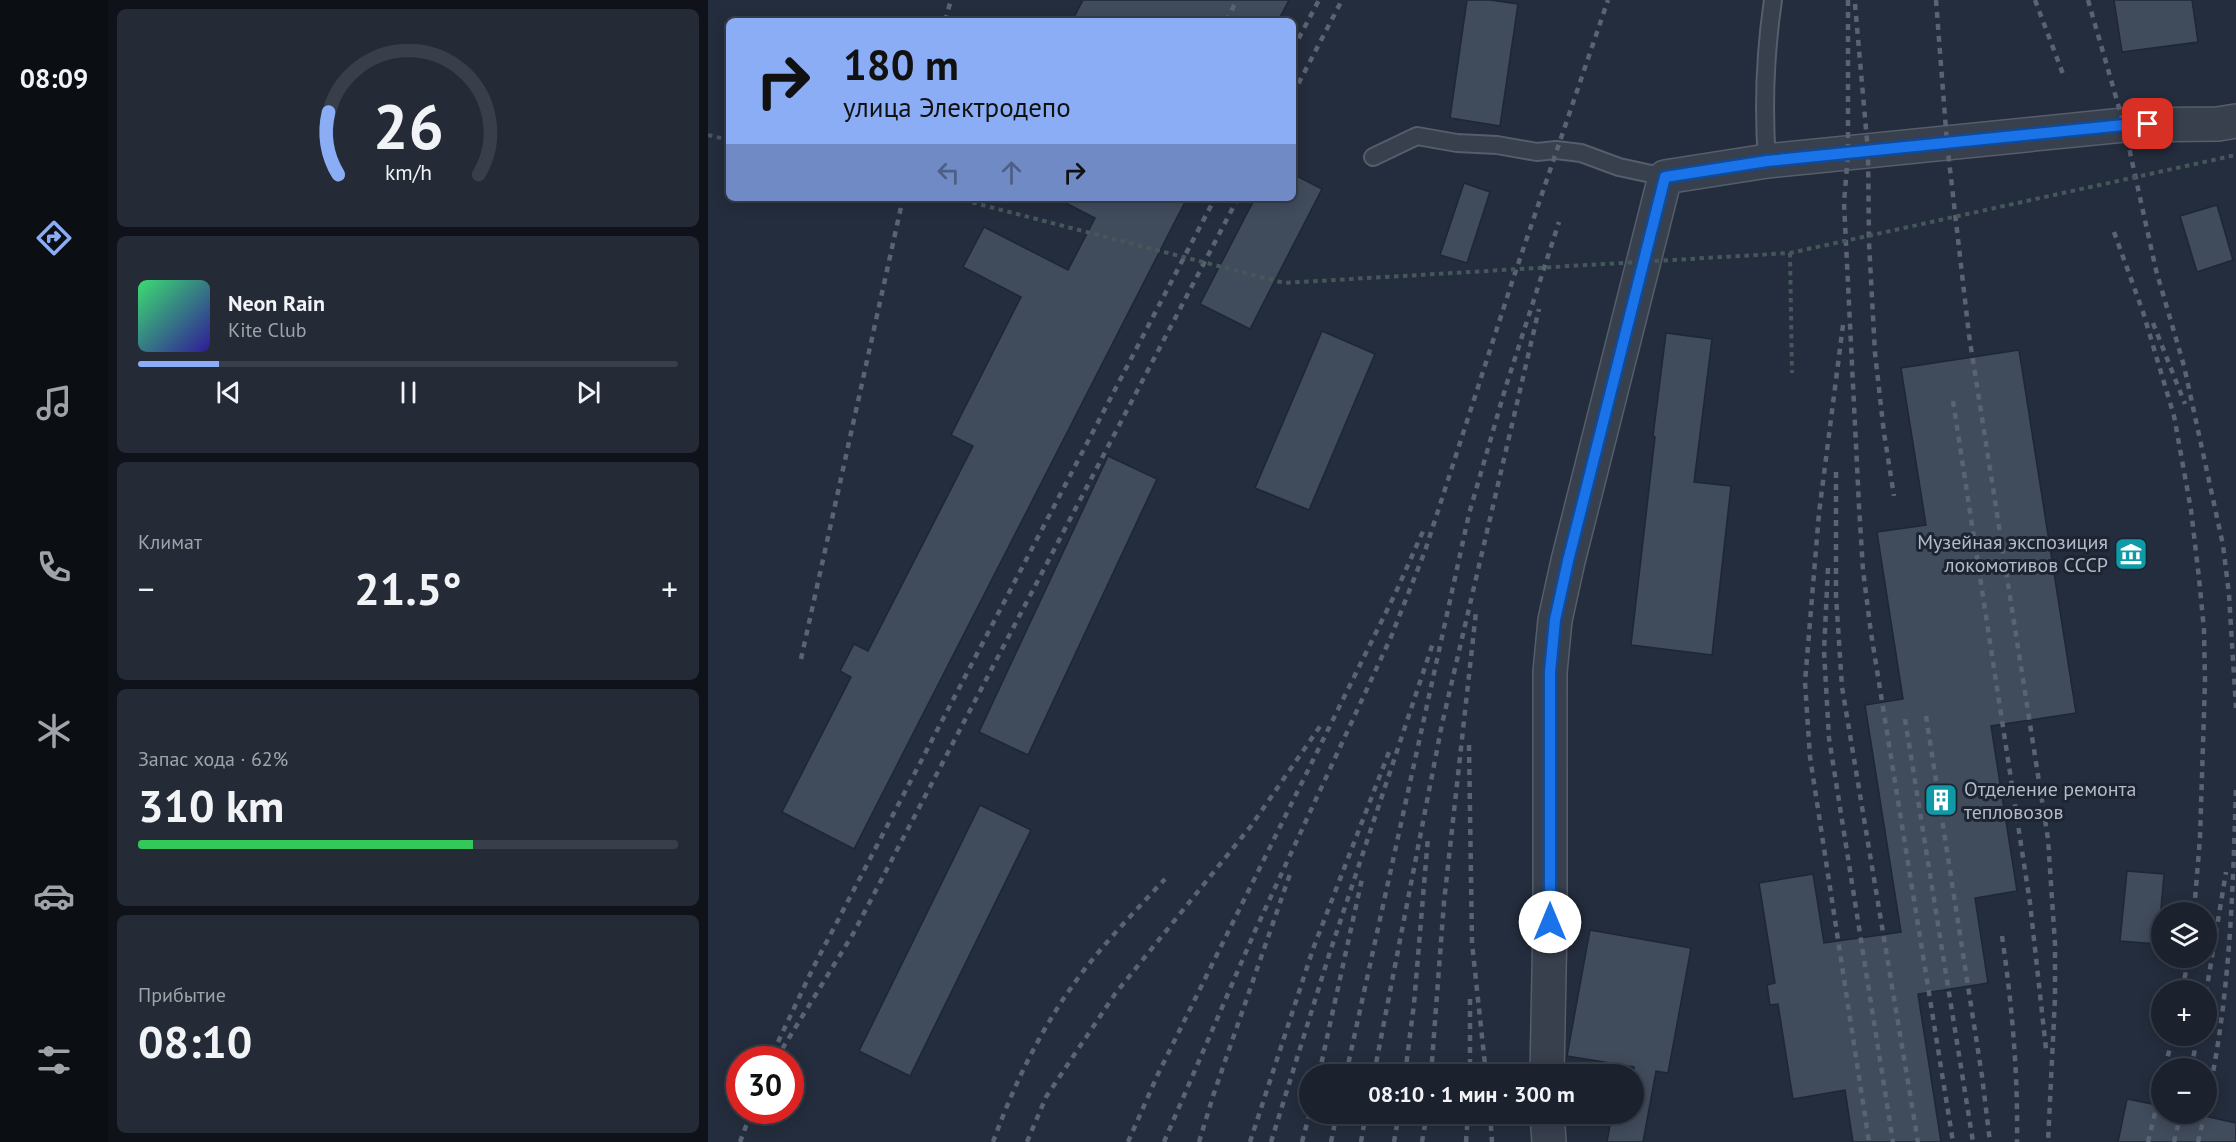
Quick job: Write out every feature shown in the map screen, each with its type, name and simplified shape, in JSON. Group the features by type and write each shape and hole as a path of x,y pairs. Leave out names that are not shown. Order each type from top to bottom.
{"street":[{"path":"1547,1064 1550,672 1555,620 1665,177 1767,161 2124,125 2236,122"},
{"path":"1548,1124 1549,1142"}],"lane":[{"path":"1767,161 1764,81 1766,44 1773,0"},
{"path":"1373,157 1417,136 1537,152 1556,150 1581,153 1619,167 1665,177"}],"path":[{"path":"708,135 726,139"},
{"path":"967,201 1284,283 1790,253 2236,154"},
{"path":"1790,253 1792,373"}],"building":[{"path":"1083,0 1289,0 1280,18 1074,18"},
{"path":"1467,0 1518,4 1500,126 1450,118"},
{"path":"2114,0 2192,0 2198,42 2122,52"},
{"path":"1296,176 1322,189 1250,329 1200,304 1253,201 1296,201"},
{"path":"1464,183 1490,192 1467,263 1440,255"},
{"path":"1062,201 1185,201 854,849 782,812 851,677 840,671 854,644 868,651 973,446 951,435 1021,297 963,267 984,227 1068,270 1095,218"},
{"path":"2217,205 2233,260 2197,272 2180,216"},
{"path":"1322,331 1375,354 1309,510 1255,488"},
{"path":"1666,333 1712,339 1694,482 1731,486 1712,655 1631,645"},
{"name":"Отделение ремонта тепловозов","path":"2019,350 2076,713 1991,726 2017,891 1975,898 1988,983 1918,994 1941,1142 1853,1142 1845,1090 1793,1099 1778,1004 1770,1005 1767,985 1775,983 1759,883 1813,874 1824,943 1901,932 1865,705 1903,699 1877,532 1926,525 1901,368"},
{"path":"1108,456 1157,479 1028,755 979,732"},
{"path":"980,805 1031,830 910,1076 859,1051"},
{"path":"2127,871 2164,874 2162,902 2151,902 2151,943 2120,941"},
{"path":"1590,930 1691,948 1668,1073 1656,1071 1643,1142 1607,1142 1610,1124 1644,1124 1644,1064 1616,1064 1567,1056"},
{"path":"2127,1099 2151,1104 2151,1124 2217,1124 2217,1119 2236,1123 2236,1142 2118,1142"}],"railway":[{"path":"946,18 951,0"},
{"path":"1228,18 1237,0"},
{"path":"1296,43 1319,0"},
{"path":"1296,88 1342,0"},
{"path":"1164,1142 1255,931 1391,637 1425,551 1513,279 1608,0"},
{"path":"1848,0 1848,154 1844,203 1863,570 1871,633 1953,1142"},
{"path":"1936,0 1947,143 1969,335 2048,839 2055,944 2055,998 2048,1142"},
{"path":"2035,0 2063,74"},
{"path":"2088,0 2124,125 2156,270 2184,366 2223,545 2229,594 2236,708"},
{"path":"1855,4 1868,152 1869,243 1875,353 1894,496"},
{"path":"801,659 902,201"},
{"path":"778,1042 813,968 1213,201"},
{"path":"784,1046 853,934 1236,201"},
{"path":"1348,1064 1469,514 1506,386 1559,222"},
{"path":"2114,232 2143,312 2174,416 2191,510 2204,630 2205,682 2200,838 2195,902"},
{"path":"1376,1064 1442,724 1539,309"},
{"path":"2153,323 2185,404"},
{"path":"1843,325 1819,513 1805,682 1810,757 1869,1142"},
{"path":"1953,401 2030,903 2046,1049"},
{"path":"1836,472 1836,596 1842,687 1918,1142"},
{"path":"1128,1142 1158,1074 1396,592 1424,529"},
{"path":"1828,568 1824,651 1829,738 1893,1142"},
{"path":"1432,1064 1444,902 1476,612"},
{"path":"1271,1142 1329,955 1434,640"},
{"path":"1926,716 1982,1076 1990,1142"},
{"path":"1905,719 1973,1142"},
{"path":"1027,1142 1046,1097 1115,994 1251,826 1323,722"},
{"path":"1469,745 1472,943 1485,1064"},
{"path":"1250,1142 1313,949 1389,752"},
{"path":"2215,1058 2229,947 2236,785"},
{"path":"1406,1064 1414,1004 1428,837"},
{"path":"2208,980 2226,872"},
{"path":"1199,1142 1290,874"},
{"path":"993,1142 1022,1072 1059,1006 1097,954 1165,879"},
{"path":"1321,1064 1362,879"},
{"path":"2002,936 2014,1039 2017,1142"},
{"path":"2184,980 2187,968"},
{"path":"1470,999 1470,1064"},
{"path":"2167,1058 2170,1046"},
{"path":"2193,1058 2196,1046"},
{"path":"740,1142 747,1124"},
{"path":"1302,1142 1307,1124"},
{"path":"1331,1142 1335,1124"},
{"path":"1361,1142 1364,1124"},
{"path":"1394,1142 1397,1124"},
{"path":"1422,1142 1425,1124"},
{"path":"1466,1142 1467,1124"},
{"path":"1491,1124 1492,1142"},
{"path":"2148,1142 2152,1124"},
{"path":"2174,1142 2178,1124"},
{"path":"2198,1142 2202,1124"}],"place":[{"name":"Музейная экспозиция локомотивов СССР","path":"2131,554"},
{"name":"Отделение ремонта тепловозов","path":"1941,800"}],"route":[{"path":"1550,922 1550,672 1555,620 1665,177 1767,161 2148,124"}]}
